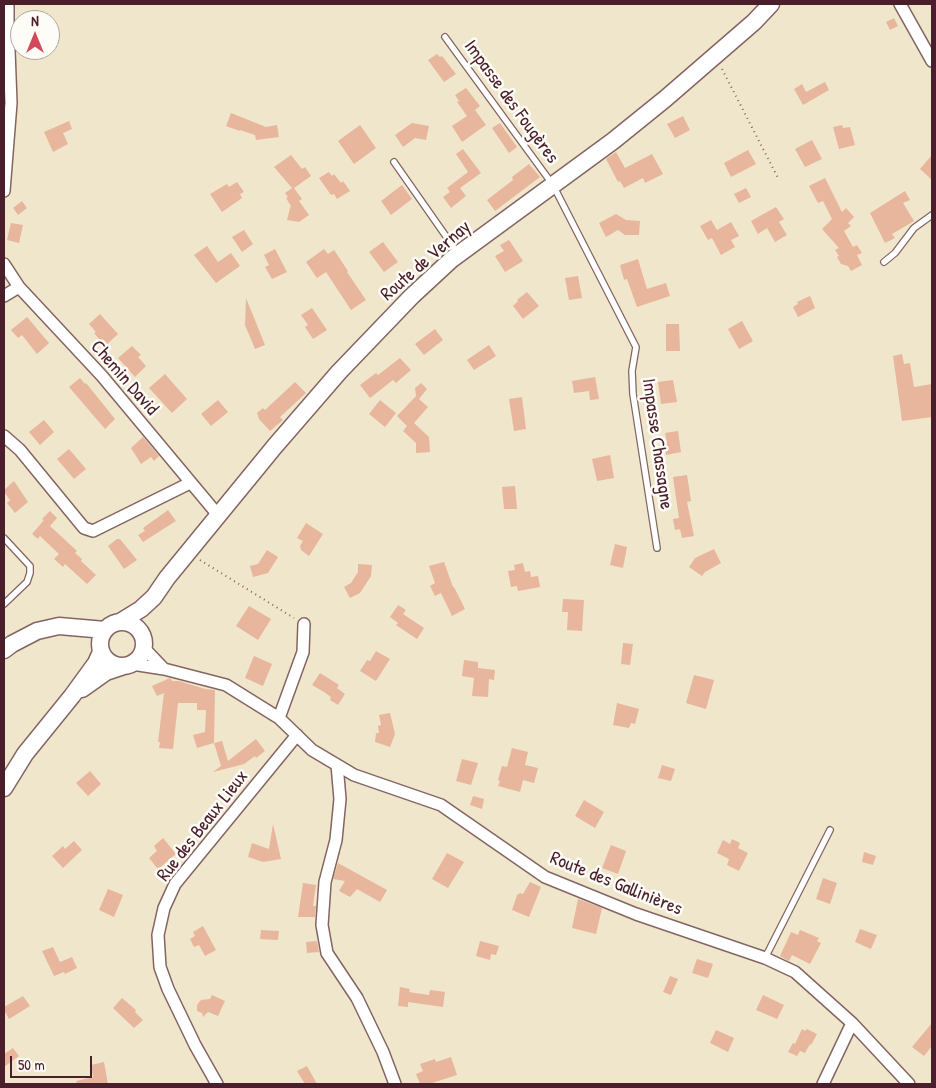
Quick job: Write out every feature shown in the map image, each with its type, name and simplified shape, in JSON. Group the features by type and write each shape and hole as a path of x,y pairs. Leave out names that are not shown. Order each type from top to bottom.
{"street":[{"path":"4,191 11,103 8,4"},
{"name":"Route de Vernay","path":"120,622 141,609 154,597 188,551 274,446 339,372 412,296 459,254 612,141 665,99 754,22 771,4"},
{"path":"900,4 932,61"},
{"name":"Chemin David","path":"4,264 19,287 102,376 218,515"},
{"path":"4,296 19,287"},
{"path":"4,436 20,450 84,528 93,531 190,483"},
{"name":"Route de Vernay","path":"144,645 147,622 154,597"},
{"path":"4,788 25,754 96,663 102,635 114,623 127,622 139,630 144,645 164,669"},
{"path":"279,718 304,652 304,624"},
{"path":"4,650 36,631 59,626 105,630"},
{"path":"59,626 100,649 110,663 128,665"},
{"path":"72,696 106,672 128,665 139,658 144,645"},
{"name":"Route des Gallinières","path":"128,665 164,669 226,685 279,718 312,750 336,765 354,775 441,805 545,877 636,914 765,958 795,972 852,1023 909,1084"},
{"name":"Rue des Beaux Lieux","path":"217,1084 195,1045 168,989 160,967 158,935 164,908 174,884 297,736"},
{"path":"336,765 340,799 336,840 325,882 322,925 327,953 357,998 383,1052 395,1084"},
{"path":"823,1084 852,1023"}],"lane":[{"name":"Impasse des Fougères","path":"445,37 553,185"},
{"path":"394,162 459,254"},
{"name":"Impasse Chassagne","path":"553,185 636,348 632,371 632,394 657,548"},
{"path":"884,262 895,253 914,228 932,215"},
{"path":"4,538 30,566 30,573 27,582 4,604"},
{"path":"765,958 830,830"}],"path":[{"path":"714,55 778,178"},
{"path":"188,551 212,568 304,624"}],"building":[{"path":"894,18 898,26 890,30 886,22"},
{"path":"437,54 440,57 442,56 456,74 444,82 428,60"},
{"path":"825,82 829,90 803,105 794,89 802,84 806,92"},
{"path":"466,88 480,106 475,110 486,125 462,142 452,126 467,116 457,102 459,101 455,95"},
{"path":"231,113 266,127 277,125 279,137 256,140 255,135 226,126"},
{"path":"683,116 690,130 675,138 667,124"},
{"path":"69,121 72,129 63,133 68,144 53,152 44,132"},
{"path":"412,123 429,126 426,140 415,138 403,147 395,135"},
{"path":"500,123 517,147 509,153 492,128"},
{"path":"360,125 376,148 354,164 338,141"},
{"path":"842,125 843,128 850,127 855,145 839,149 833,127"},
{"path":"812,140 822,159 805,167 795,149"},
{"path":"463,149 481,173 460,188 466,196 451,208 443,197 450,192 447,188 468,172 456,154"},
{"path":"748,150 756,164 731,177 724,163"},
{"path":"616,152 625,168 652,154 663,174 645,183 643,178 624,188 620,181 618,182 606,159"},
{"path":"291,155 302,169 305,167 311,176 294,188 302,199 299,201 309,215 299,222 287,220 291,206 285,193 292,188 274,167"},
{"path":"932,155 932,180 920,169"},
{"path":"529,164 540,177 495,211 487,200 513,180 512,177"},
{"path":"329,172 332,176 334,174 341,183 343,181 350,191 337,199 334,194 331,195 319,178"},
{"path":"825,178 842,212 846,208 854,217 848,223 851,226 844,231 853,247 857,245 862,253 857,255 862,265 851,271 848,266 841,264 835,250 839,248 822,229 832,219 823,201 818,203 809,186"},
{"path":"237,182 244,192 240,194 242,198 222,212 210,194 227,184 229,187"},
{"path":"402,185 412,199 391,215 381,201"},
{"path":"746,188 751,197 739,203 734,194"},
{"path":"905,191 910,200 903,203 914,221 892,234 895,238 885,243 870,213"},
{"path":"22,201 27,208 18,215 13,208"},
{"path":"776,207 784,219 779,222 787,235 775,242 767,228 758,234 751,221"},
{"path":"616,214 626,220 640,221 639,235 625,235 618,230 606,237 599,223"},
{"path":"711,220 717,230 731,222 739,236 731,240 735,247 721,255 712,238 708,240 700,226"},
{"path":"11,223 23,225 19,243 7,240"},
{"path":"244,230 253,244 242,252 232,237"},
{"path":"509,240 523,261 505,272 495,256 504,251 500,245"},
{"path":"383,242 398,262 384,272 369,252"},
{"path":"207,246 218,262 231,253 240,266 216,283 194,255"},
{"path":"275,249 287,272 272,279 265,267 269,265 264,255"},
{"path":"324,249 328,254 334,250 366,300 351,310 326,272 317,278 306,262"},
{"path":"638,259 647,289 666,283 670,296 637,307 627,279 624,280 620,265"},
{"path":"578,276 582,298 569,300 565,278"},
{"path":"527,292 539,306 523,319 513,306"},
{"path":"810,296 815,308 798,317 793,307 798,304 797,302"},
{"path":"246,298 265,345 255,349 245,325"},
{"path":"312,308 327,330 313,339 305,327 308,325 301,315"},
{"path":"100,314 118,334 105,346 89,324"},
{"path":"27,317 49,343 37,354 22,335 18,338 11,330"},
{"path":"742,321 753,341 739,349 728,329"},
{"path":"666,324 679,324 680,351 666,351"},
{"path":"435,329 443,340 424,355 415,344"},
{"path":"489,345 496,356 474,370 467,360"},
{"path":"132,346 141,355 138,357 146,366 135,377 118,358"},
{"path":"902,354 904,364 910,363 914,387 932,384 932,417 902,421 893,356"},
{"path":"400,358 411,370 396,383 393,380 370,398 360,385 376,373 378,375"},
{"path":"165,374 187,399 172,413 149,388"},
{"path":"595,377 599,399 590,400 589,391 574,393 572,381"},
{"path":"80,378 115,419 105,429 69,387"},
{"path":"673,380 677,402 661,404 658,382"},
{"path":"295,382 306,393 280,417 283,420 270,431 259,419 257,413 263,408 265,410"},
{"path":"421,383 427,389 419,399 428,407 414,423 429,437 430,452 416,453 416,443 403,431 407,426 397,416 416,396 415,388"},
{"path":"522,397 526,429 514,431 509,399"},
{"path":"218,400 228,412 211,426 201,414"},
{"path":"380,400 396,413 385,427 369,414"},
{"path":"44,420 54,432 40,445 29,432"},
{"path":"678,431 681,452 666,455 664,444 667,443 665,433"},
{"path":"143,437 159,456 154,461 151,457 141,464 131,448"},
{"path":"69,449 86,469 74,479 57,459"},
{"path":"610,455 614,478 597,481 592,459"},
{"path":"687,475 691,501 687,502 694,536 682,538 680,529 675,530 673,519 679,518 673,477"},
{"path":"14,481 28,502 15,513 7,503 10,500 4,492"},
{"path":"515,486 517,509 504,509 502,487"},
{"path":"168,510 176,521 143,542 138,535 145,531 143,528"},
{"path":"50,511 57,518 50,526 77,551 75,553 82,559 81,561 96,575 87,584 65,564 63,567 54,559 59,554 40,536 38,539 32,534"},
{"path":"306,523 323,534 309,556 301,550 300,546 303,541 297,538"},
{"path":"117,539 120,539 137,560 124,569 108,546"},
{"path":"615,544 627,547 623,568 610,565"},
{"path":"714,549 721,563 705,572 702,576 689,567 695,558"},
{"path":"267,550 278,557 268,573 253,577 250,566 258,564"},
{"path":"444,562 453,587 465,609 452,616 441,593 435,596 430,586 435,583 429,566"},
{"path":"523,563 525,572 530,571 531,577 538,576 540,587 518,591 517,586 511,587 508,571 515,570 514,565"},
{"path":"358,564 372,565 371,576 360,593 350,598 344,587 351,583 358,572"},
{"path":"563,599 584,600 582,631 567,630 568,612 562,612"},
{"path":"398,605 406,610 403,614 424,628 417,639 396,625 398,623 390,617"},
{"path":"249,606 271,619 258,640 236,626"},
{"path":"623,643 633,644 630,665 621,664"},
{"path":"376,651 390,659 376,681 360,671 367,660 370,661"},
{"path":"254,656 272,664 263,686 245,678"},
{"path":"464,660 478,662 478,668 495,670 494,680 489,679 488,697 472,696 474,678 462,676"},
{"path":"320,673 339,685 337,688 345,694 338,705 330,700 331,697 312,685"},
{"path":"694,675 714,680 706,709 686,703"},
{"path":"170,678 172,681 215,690 214,743 197,748 193,735 205,732 206,710 197,710 197,703 178,703 173,749 159,748 160,742 158,742 164,693 157,696 152,686"},
{"path":"617,703 639,709 635,724 631,723 629,728 613,725"},
{"path":"390,713 395,734 390,747 375,742 376,733 379,733 378,726 381,725 379,715"},
{"path":"256,739 265,751 256,758 255,756 244,764 213,772 221,766 214,743 222,741 228,761"},
{"path":"512,748 528,752 525,765 538,768 534,783 523,780 520,792 498,786 502,766 507,767"},
{"path":"462,759 478,763 471,785 456,781"},
{"path":"662,765 675,769 671,781 658,778"},
{"path":"90,771 101,784 88,796 76,783"},
{"path":"473,796 484,799 482,809 470,805"},
{"path":"584,800 604,812 595,828 575,816"},
{"path":"273,824 281,859 263,862 248,857 252,843 269,849"},
{"path":"163,838 176,854 158,869 149,858 157,851 154,846"},
{"path":"732,839 740,843 738,848 748,853 739,871 727,865 729,859 717,853 723,840 730,844"},
{"path":"74,841 82,850 63,868 52,856 63,846 65,849"},
{"path":"611,845 626,851 618,874 602,868"},
{"path":"864,852 876,856 873,865 862,862"},
{"path":"447,853 464,862 448,888 432,879"},
{"path":"338,863 387,890 380,902 357,889 350,897 339,891 345,881 333,879"},
{"path":"823,878 837,883 830,904 816,899"},
{"path":"530,882 541,887 529,917 512,910 517,895 523,894"},
{"path":"303,883 316,885 313,906 316,906 315,917 298,917"},
{"path":"108,889 123,895 114,917 99,910"},
{"path":"578,899 602,908 596,934 572,928"},
{"path":"203,926 216,950 205,956 199,945 194,947 190,939 195,936 193,932"},
{"path":"860,929 877,935 871,949 855,942"},
{"path":"261,930 279,931 278,940 260,939"},
{"path":"800,930 819,938 817,941 821,943 810,964 792,955 789,961 780,956 791,932 798,935"},
{"path":"317,941 319,952 307,953 306,942"},
{"path":"480,941 499,946 496,955 491,954 490,960 476,956"},
{"path":"53,947 60,962 72,957 77,968 65,974 64,972 54,976 42,951"},
{"path":"697,959 713,964 708,978 692,973"},
{"path":"670,976 678,979 671,995 663,992"},
{"path":"400,987 410,989 409,992 429,995 430,990 445,992 443,1007 408,1002 408,1007 398,1006"},
{"path":"212,995 225,1001 218,1016 208,1012 203,1017 202,1013 197,1011 197,1005 201,1000 210,999"},
{"path":"763,995 784,1005 777,1019 756,1010"},
{"path":"23,996 30,1006 9,1019 4,1007"},
{"path":"122,998 136,1010 135,1012 143,1020 134,1028 113,1008"},
{"path":"932,1023 932,1046 924,1056 912,1047"},
{"path":"802,1029 805,1031 807,1029 817,1034 805,1053 800,1051 797,1056 788,1052 793,1043 795,1044"},
{"path":"716,1030 734,1038 728,1052 710,1043"},
{"path":"13,1048 19,1056 4,1067 4,1054"},
{"path":"451,1057 457,1075 429,1084 420,1084 416,1074 423,1071 420,1064 435,1059 436,1062"},
{"path":"104,1062 108,1084 77,1084 76,1081 93,1077 91,1065"},
{"path":"307,1066 317,1084 305,1084 297,1071"}]}
